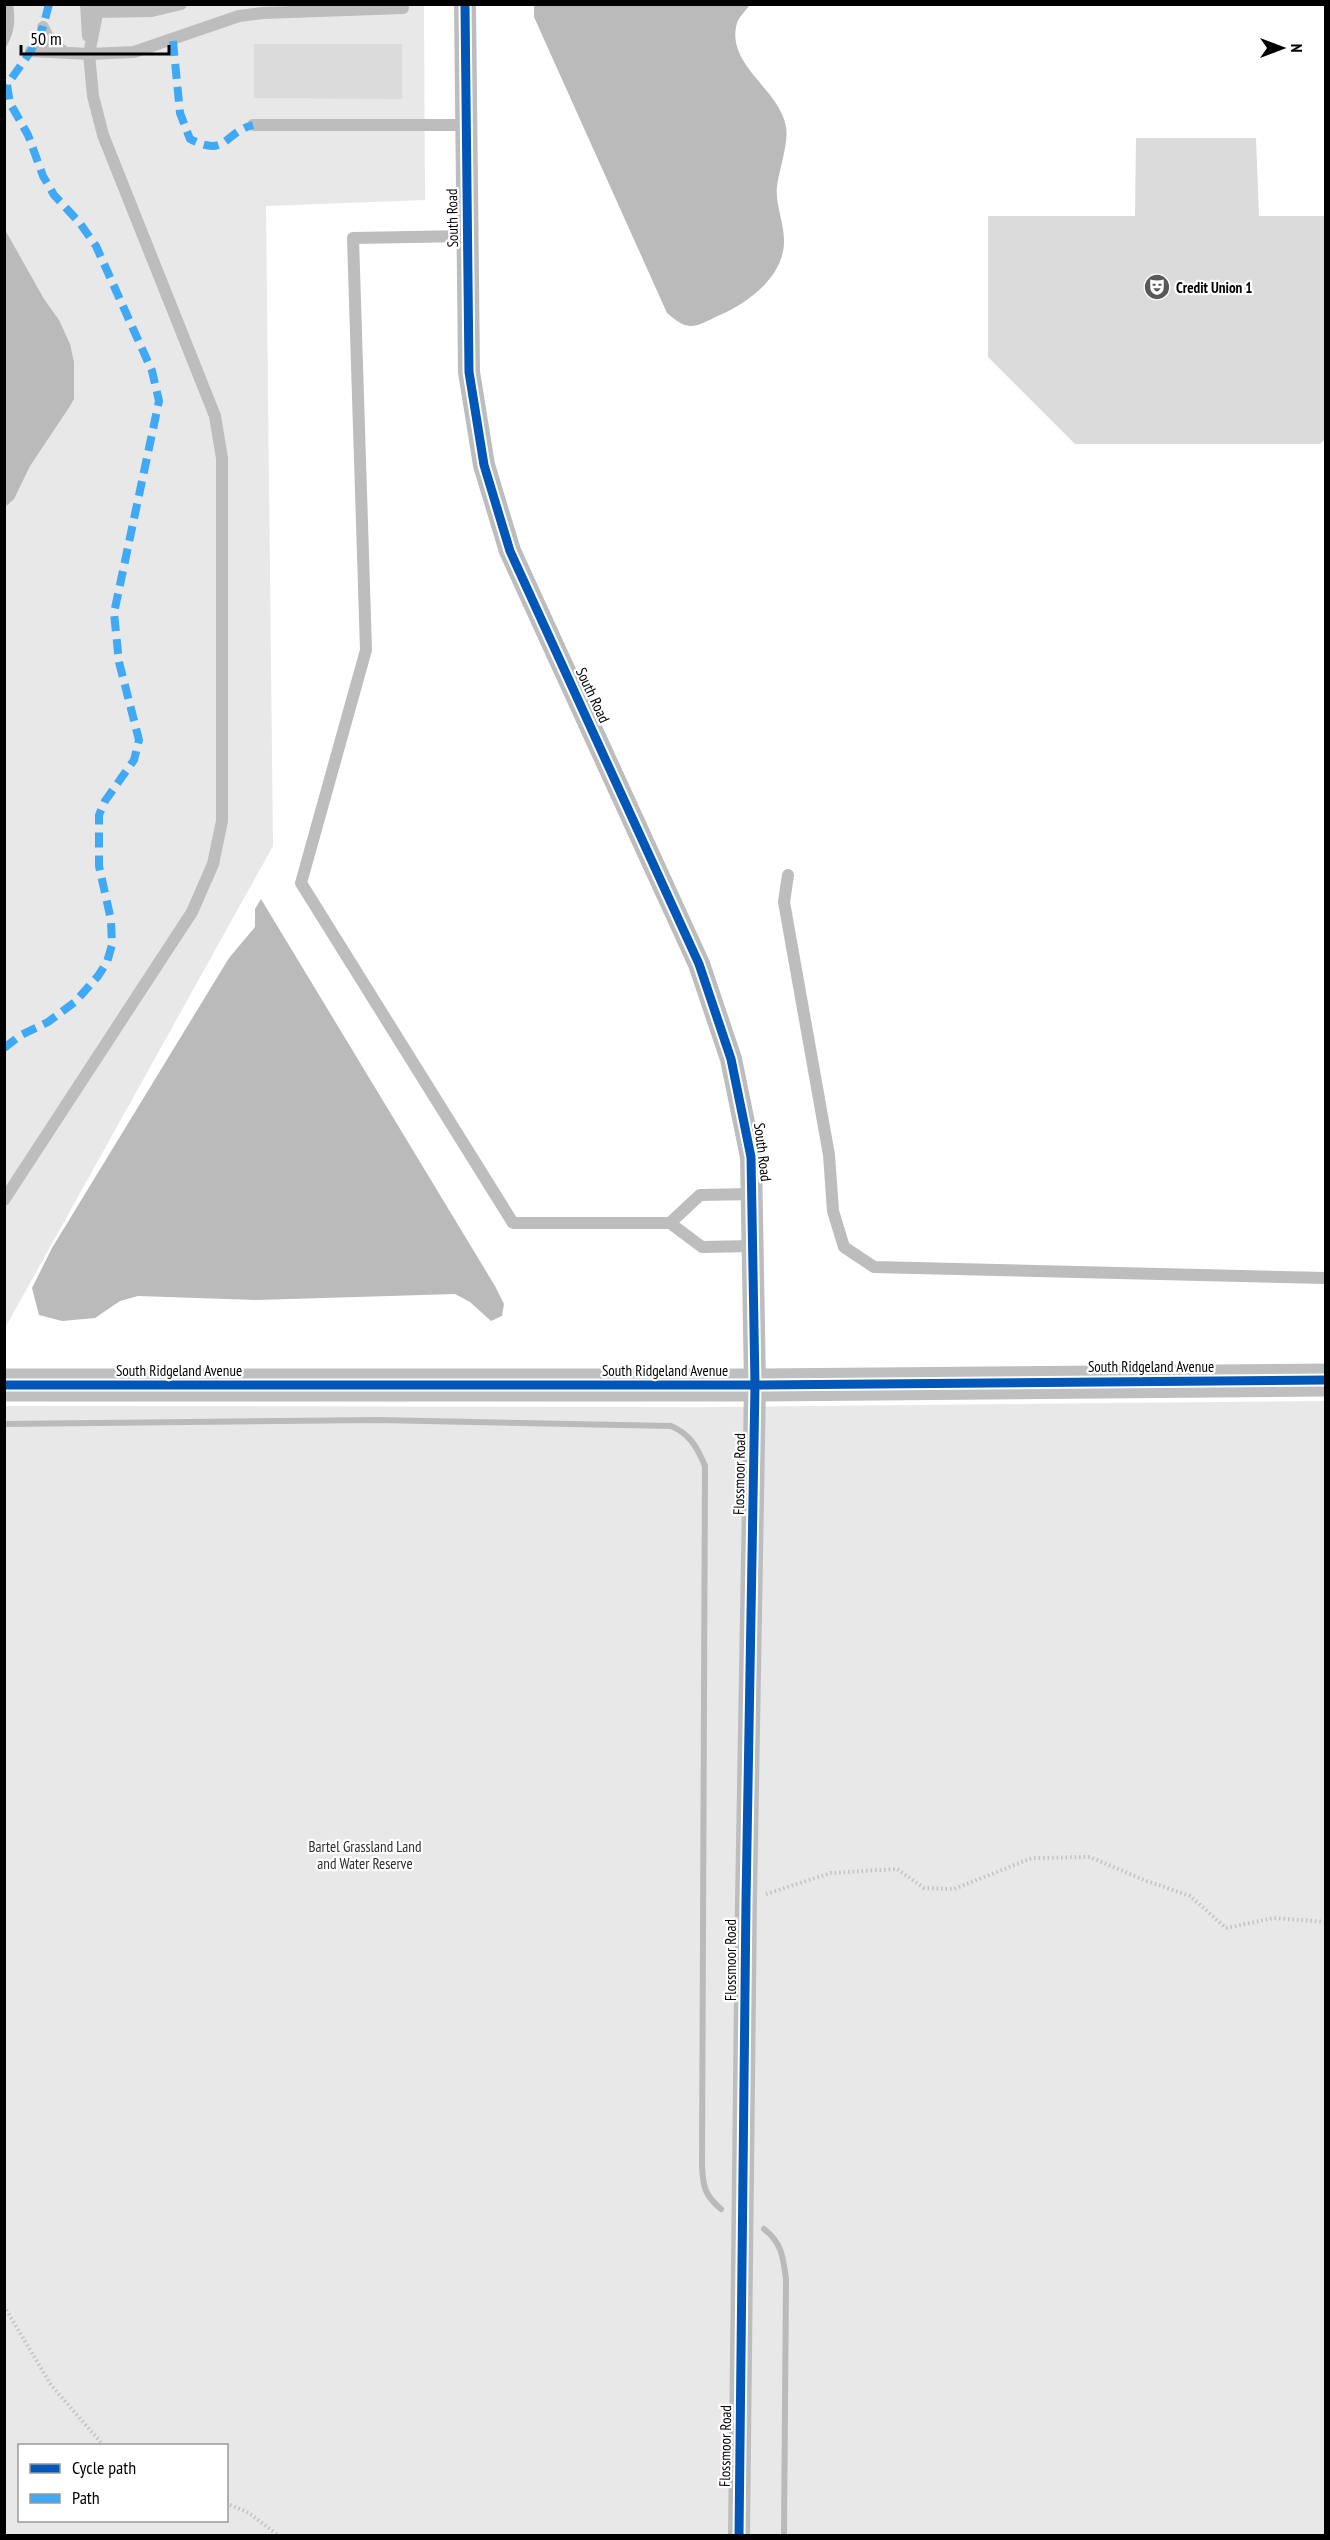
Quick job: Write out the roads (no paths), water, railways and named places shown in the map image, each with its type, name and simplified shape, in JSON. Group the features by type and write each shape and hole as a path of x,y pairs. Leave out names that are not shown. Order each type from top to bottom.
{"street":[{"name":"South Road","path":"465,4 469,372 484,465 510,551 699,964 731,1059 751,1157 755,1385"},
{"name":"South Ridgeland Avenue","path":"4,1385 755,1385 1326,1380"},
{"name":"Flossmoor Road","path":"739,2535 746,1901 755,1385"}],"lane":[{"path":"4,1200 192,912 213,864 222,821 222,458 215,417 103,135 93,96 86,4"},
{"path":"89,54 98,8 152,11 181,4"},
{"path":"263,13 287,4"},
{"path":"31,51 89,54 134,52 239,16 263,13 403,8 403,4"},
{"path":"43,27 52,44 67,53"},
{"path":"253,125 466,125"},
{"path":"468,236 354,238 366,651 301,883 513,1223 670,1223 702,1248 753,1246"},
{"path":"788,875 784,902 829,1155 833,1211 844,1247 874,1267 1326,1278"},
{"path":"670,1223 700,1195 752,1194"}],"waterway":[{"path":"4,1424 378,1420 671,1426 688,1437 696,1447 705,1466 702,2165 706,2190 721,2209"},
{"path":"764,2229 778,2245 786,2279 784,2536"}],"place":[{"name":"Credit Union 1","path":"1157,287"}],"park label":[{"name":"Bartel Grassland Land and Water Reserve","path":"365,1854"}]}
